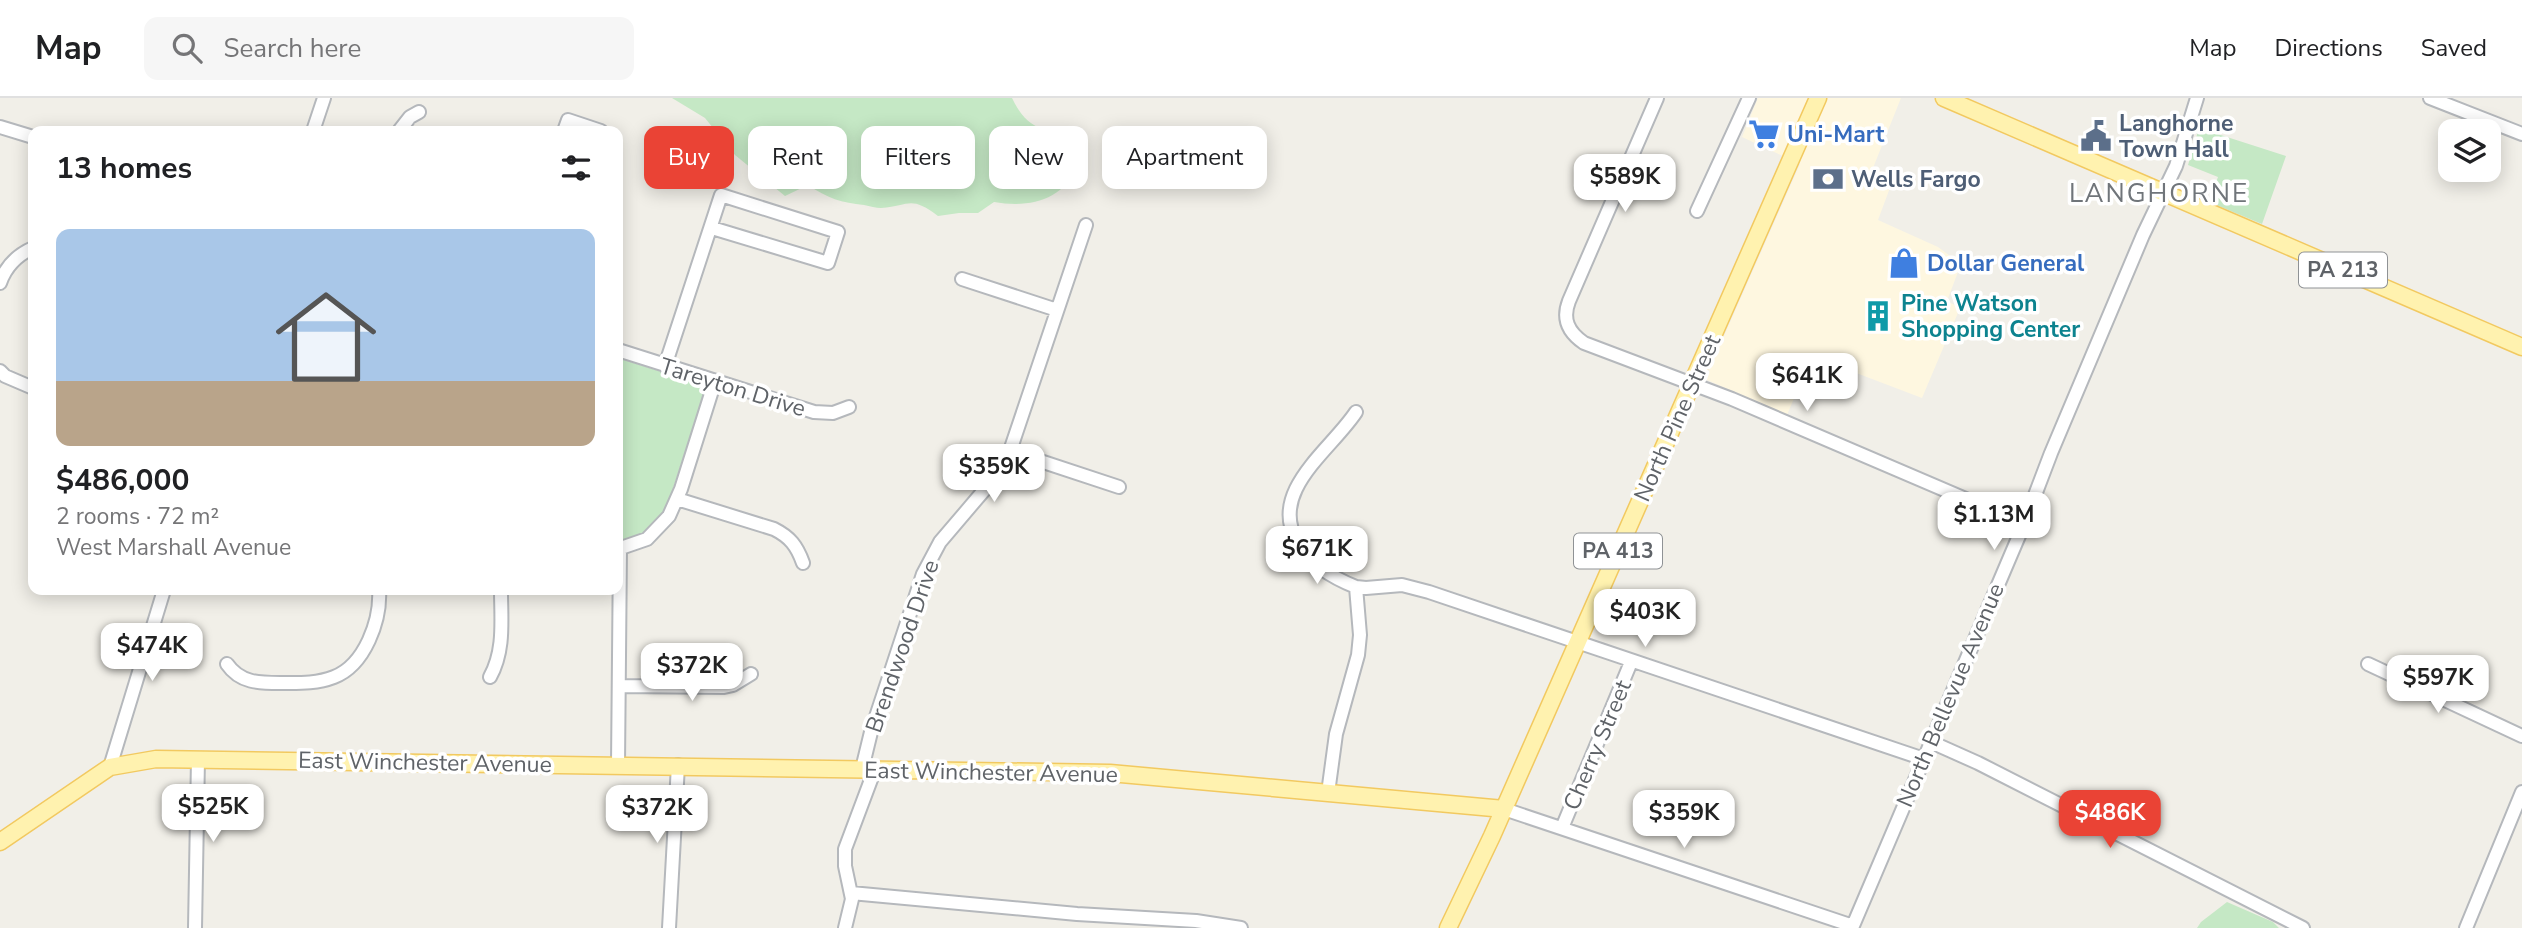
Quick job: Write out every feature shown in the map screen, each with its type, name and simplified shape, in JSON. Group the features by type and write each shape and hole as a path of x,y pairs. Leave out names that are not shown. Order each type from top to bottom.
{"main road":[{"name":"North Pine Street","path":"1448,928 1504,809 1818,98"},
{"name":"PA 213","path":"1944,98 2522,347"},
{"name":"East Winchester Avenue","path":"110,767 136,761 198,759 1110,773 1504,809"},
{"path":"0,842 110,767"}],"street":[{"path":"315,126 324,98"},
{"path":"1657,98 1567,307 1566,323 1570,331 1584,343 1692,383 2024,524"},
{"path":"1697,211 1749,98"},
{"name":"North Bellevue Avenue","path":"1853,927 2143,235 2176,166 2197,98"},
{"path":"2430,98 2522,134"},
{"path":"403,126 410,117 419,112"},
{"path":"566,126 568,120 586,126"},
{"path":"0,127 28,135"},
{"path":"665,366 721,195 838,232 828,263 712,228"},
{"name":"Brendwood Drive","path":"845,928 850,913 851,893 845,866 845,849 869,769 871,732 923,574 940,542 986,488 1010,451 1086,225"},
{"path":"0,283 14,259 28,251"},
{"path":"962,279 1057,310"},
{"name":"Tareyton Drive","path":"623,352 814,412 832,413 849,407"},
{"path":"0,371 28,386"},
{"path":"623,548 654,534 664,523 677,499 715,381"},
{"path":"1356,412 1295,488 1288,513 1295,538 1314,563 1334,577 1356,587 1402,585 1924,759"},
{"path":"1010,451 1119,487"},
{"path":"677,499 785,534 798,550 803,563"},
{"path":"1328,793 1336,734 1358,654 1360,635 1356,587"},
{"path":"110,767 162,595"},
{"path":"227,664 235,675 253,681 308,683 334,677 358,657 369,640 378,611 379,595"},
{"path":"490,677 500,655 501,595"},
{"path":"618,765 619,595"},
{"name":"Cherry Street","path":"1562,828 1632,662"},
{"path":"2368,664 2522,736"},
{"path":"619,687 724,687 733,685 751,674"},
{"path":"1931,742 1978,763 2303,928"},
{"path":"195,928 198,759"},
{"path":"669,928 678,765"},
{"path":"2466,928 2522,792"},
{"name":"East Winchester Avenue","path":"1504,809 1853,927"},
{"path":"851,893 1132,918 1196,921 1241,928"}],"shaded area":[{"path":"1758,98 1901,98 1873,168 1894,177 1878,220 1938,247 1961,264 1947,301 1960,308 1922,398 1851,371 1841,399 1800,384 1787,415 1705,379 1800,164 1742,137"}],"green space":[{"path":"672,98 1012,98 1024,117 1036,126 989,126 989,189 1060,189 1044,199 1032,202 994,202 978,213 938,216 910,203 877,208 849,203 815,189 847,189 847,126 748,126 748,166 734,154 734,126 711,126 705,118"},
{"path":"2199,128 2286,156 2262,224 2209,202 2218,177 2188,165"},
{"path":"776,189 800,189 785,196"},
{"path":"623,360 697,383 704,393 668,504 648,530 623,541"},
{"path":"2227,902 2273,922 2279,928 2197,928"}],"place":[{"name":"Uni-Mart","path":"1764,134"},
{"name":"Langhorne Town Hall","path":"2096,136"},
{"name":"Wells Fargo","path":"1828,179"},
{"name":"Dollar General","path":"1904,263"},
{"name":"Pine Watson Shopping Center","path":"1878,316"}],"district":[{"name":"LANGHORNE","path":"2159,193"}]}
